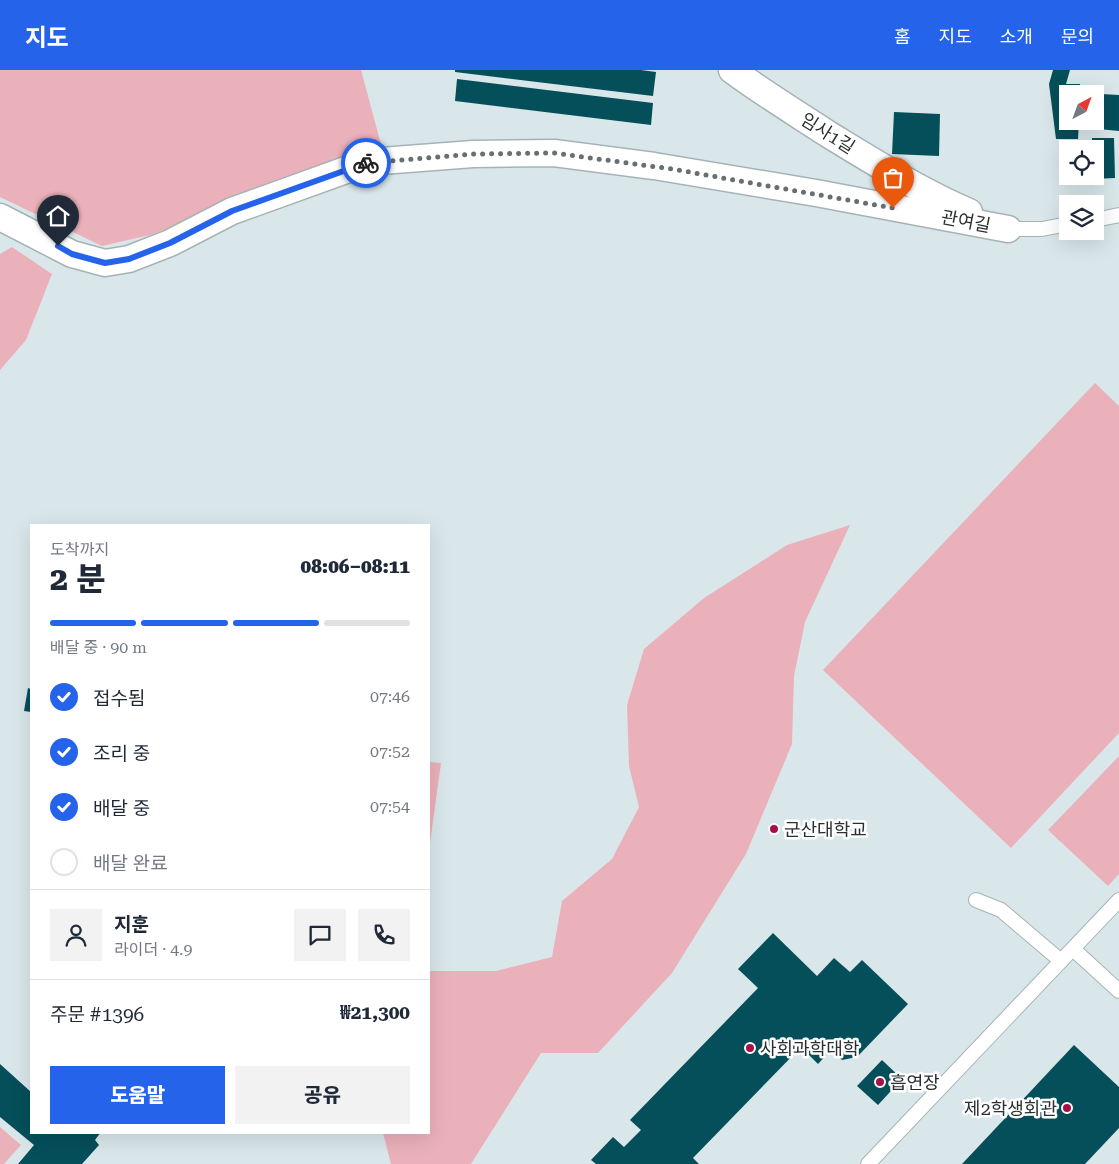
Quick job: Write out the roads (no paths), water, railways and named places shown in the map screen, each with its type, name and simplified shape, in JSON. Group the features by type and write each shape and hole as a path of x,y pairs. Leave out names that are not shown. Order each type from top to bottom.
{"street":[{"name":"임사1길","path":"732,70 758,89 868,159 946,202 1008,229"},
{"name":"관여길","path":"0,217 72,254 105,263 129,259 170,243 232,211 368,162 473,154 554,153 654,166 806,191 1008,229"}],"lane":[{"path":"1104,218 1119,216"},
{"name":"관여길","path":"1008,229 1042,229 1059,226"},
{"path":"976,900 1001,910 1061,961"},
{"path":"868,1164 1119,900"},
{"path":"1073,948 1119,991"}],"place":[{"name":"군산대학교","path":"774,829"},
{"name":"사회과학대학","path":"750,1048"},
{"name":"흡연장","path":"880,1082"},
{"name":"제2학생회관","path":"1067,1108"}]}
